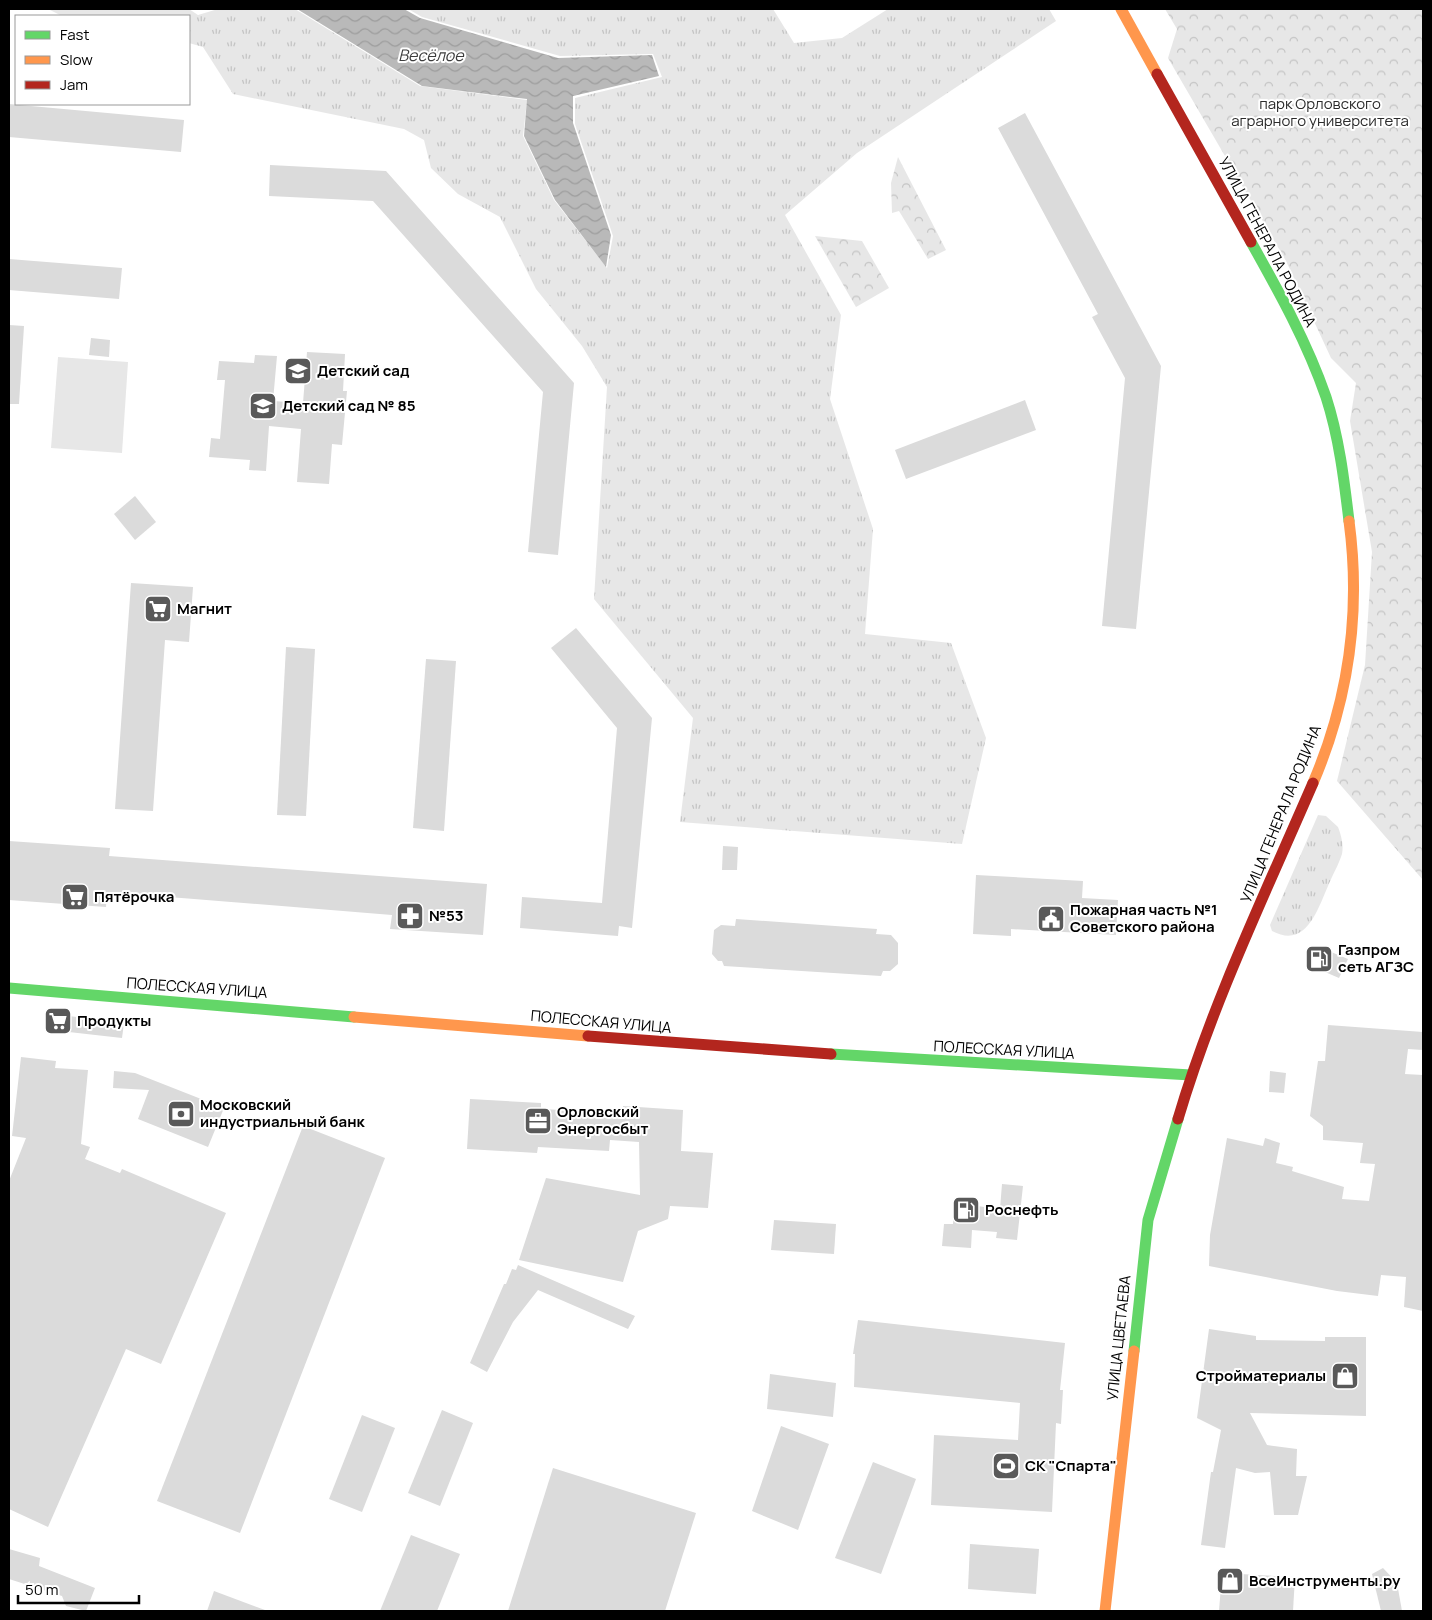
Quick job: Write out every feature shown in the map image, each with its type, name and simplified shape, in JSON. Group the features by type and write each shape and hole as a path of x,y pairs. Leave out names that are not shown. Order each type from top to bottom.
{"main road":[{"name":"УЛИЦА ГЕНЕРАЛА РОДИНА","path":"1121,9 1292,314 1328,406 1340,452 1354,559 1354,611 1349,666 1334,722 1317,774 1242,945 1191,1075"},
{"name":"ПОЛЕССКАЯ УЛИЦА","path":"9,988 633,1041 1013,1066 1191,1075"},
{"name":"УЛИЦА ЦВЕТАЕВА","path":"1105,1611 1148,1220 1191,1075"}],"green space":[{"path":"48,9 189,9 198,15 218,9 295,9 420,86 527,100 523,136 554,200 607,268 613,236 575,124 575,98 662,77 653,54 560,56 422,17 408,9 773,9 794,43 842,38 888,9 1049,9 1056,21 857,153 785,215 841,315 830,399 873,529 865,634 951,643 986,738 962,844 680,822 693,718 594,599 607,387 582,346 536,289 500,217 458,194 431,168 424,140 404,129 233,94 203,47 190,43 190,15 60,15"},
{"name":"парк Орловского аграрного университета","path":"1165,9 1423,9 1423,880 1337,781 1365,665 1372,552 1350,421 1356,383 1331,358 1286,261 1168,58 1177,29"},
{"path":"898,157 946,250 928,259 899,211 892,213 891,183"},
{"path":"815,236 862,241 889,288 856,307"},
{"path":"58,357 128,362 122,453 51,448"},
{"path":"1318,815 1326,816 1338,827 1343,851 1339,862 1309,925 1294,935 1284,935 1272,931 1270,925"}],"water":[{"name":"Весёлое","path":"297,9 404,9 420,18 558,58 652,55 659,76 573,96 573,123 611,235 606,267 555,200 524,136 527,99 422,86"}],"building":[{"path":"9,104 184,120 181,152 9,137"},
{"path":"1025,113 1161,366 1136,629 1102,626 1125,378 1092,317 1098,314 998,128"},
{"path":"270,165 386,171 574,383 558,555 528,552 543,392 373,201 269,196"},
{"path":"9,259 122,268 119,299 9,290"},
{"path":"9,325 24,326 19,404 9,404"},
{"path":"91,338 110,340 109,357 89,355"},
{"path":"307,352 345,354 343,391 347,391 342,445 332,444 329,484 297,482 301,429 269,426 266,471 249,470 250,460 209,457 211,438 220,439 225,380 217,380 219,361 254,363 255,355 277,356 273,401 303,403"},
{"path":"1025,400 1036,430 906,479 895,450"},
{"path":"135,496 156,522 135,540 114,514"},
{"path":"131,583 193,587 189,642 165,640 153,811 115,809"},
{"path":"576,628 652,718 632,928 619,926 618,936 520,928 522,897 602,903 617,728 551,648"},
{"path":"286,647 315,649 306,816 277,815"},
{"path":"426,659 456,661 444,831 413,828"},
{"path":"9,841 110,848 109,856 487,884 483,935 390,929 392,915 107,892 106,907 9,900"},
{"path":"723,846 738,847 737,870 722,870"},
{"path":"976,875 1083,881 1082,898 1118,900 1116,935 1011,929 1011,936 973,934"},
{"path":"736,919 877,929 876,934 891,935 898,943 898,964 890,971 883,971 881,976 724,966 722,961 718,961 712,954 714,930 721,925 735,926"},
{"path":"1319,947 1348,959 1339,978 1311,966"},
{"path":"53,1014 124,1023 122,1038 51,1030"},
{"path":"1328,1025 1423,1032 1423,1050 1408,1049 1405,1074 1423,1075 1423,1311 1404,1307 1406,1277 1381,1275 1378,1296 1337,1291 1209,1266 1210,1235 1227,1138 1263,1146 1265,1138 1280,1143 1276,1163 1293,1167 1292,1171 1344,1187 1342,1199 1369,1201 1375,1164 1360,1163 1363,1143 1323,1140 1323,1126 1310,1116 1318,1061 1325,1061"},
{"path":"21,1057 56,1061 55,1068 88,1070 81,1144 90,1147 85,1159 120,1173 122,1169 226,1213 161,1364 126,1349 48,1527 9,1509 9,1181 26,1138 12,1136"},
{"name":"Московский индустриальный банк","path":"114,1071 135,1073 224,1108 208,1147 138,1119 149,1090 113,1088"},
{"path":"1270,1071 1286,1073 1284,1093 1269,1092"},
{"path":"470,1099 541,1103 541,1109 623,1113 623,1106 683,1110 681,1151 713,1153 708,1208 670,1206 668,1219 638,1231 623,1282 519,1260 546,1178 640,1195 639,1142 610,1140 609,1151 538,1147 537,1153 467,1149"},
{"path":"303,1126 385,1158 240,1533 157,1501"},
{"path":"1002,1184 1023,1186 1017,1240 996,1238 997,1232 972,1230 971,1248 942,1246 944,1224 953,1224 954,1203 1000,1209"},
{"path":"774,1220 836,1224 834,1254 771,1250"},
{"path":"518,1265 635,1316 628,1329 538,1290 513,1322 487,1372 470,1363 504,1284 506,1284 512,1269 516,1270"},
{"path":"858,1320 1065,1343 1060,1390 1063,1390 1061,1424 1056,1423 1052,1512 931,1505 934,1435 1018,1440 1020,1403 854,1387 855,1354 853,1354"},
{"path":"1209,1329 1256,1336 1256,1340 1325,1341 1325,1337 1366,1337 1366,1416 1250,1413 1267,1445 1297,1449 1296,1476 1307,1476 1298,1515 1274,1515 1270,1472 1255,1473 1236,1468 1225,1548 1201,1545 1211,1472 1213,1472 1221,1430 1197,1418"},
{"path":"770,1374 836,1383 833,1417 767,1409"},
{"path":"442,1410 473,1423 440,1506 408,1493"},
{"path":"362,1415 395,1428 362,1512 329,1499"},
{"path":"781,1426 829,1444 798,1530 752,1511"},
{"path":"873,1462 916,1479 881,1574 835,1558"},
{"path":"553,1468 696,1513 665,1611 508,1611"},
{"path":"411,1535 460,1554 437,1611 380,1611"},
{"path":"970,1544 1039,1549 1036,1594 968,1589"},
{"path":"9,1549 40,1558 39,1566 95,1588 86,1611 66,1606 62,1596 9,1579"},
{"path":"1383,1568 1397,1583 1402,1611 1381,1611 1372,1574"},
{"path":"1222,1573 1295,1577 1293,1611 1219,1611"},
{"path":"214,1591 265,1610 265,1611 207,1611"}],"traffic: fast":[{"path":"1251,242 1301,337 1326,397 1338,443 1349,521"},
{"path":"9,988 354,1017"},
{"path":"831,1054 1191,1075"},
{"path":"1134,1351 1148,1220 1178,1119"}],"traffic: slow":[{"path":"1121,9 1157,74"},
{"path":"1313,783 1336,719 1349,654 1354,588 1349,521"},
{"path":"354,1017 588,1036"},
{"path":"1105,1611 1134,1351"}],"traffic: jam":[{"path":"1157,74 1251,242"},
{"path":"1178,1119 1223,991 1313,783"},
{"path":"588,1036 831,1054"}],"place":[{"name":"Детский сад","path":"298,371"},
{"name":"Детский сад № 85","path":"263,406"},
{"name":"Магнит","path":"158,609"},
{"name":"Пятёрочка","path":"75,897"},
{"name":"№53","path":"410,916"},
{"name":"Пожарная часть №1 Советского района","path":"1051,919"},
{"name":"Газпром сеть АГЗС","path":"1319,959"},
{"name":"Продукты","path":"58,1021"},
{"name":"Московский индустриальный банк","path":"181,1114"},
{"name":"Орловский Энергосбыт","path":"538,1121"},
{"name":"Роснефть","path":"966,1210"},
{"name":"Стройматериалы","path":"1345,1376"},
{"name":"СК \"Спарта\"","path":"1006,1466"},
{"name":"ВсеИнструменты.ру","path":"1230,1581"}]}
